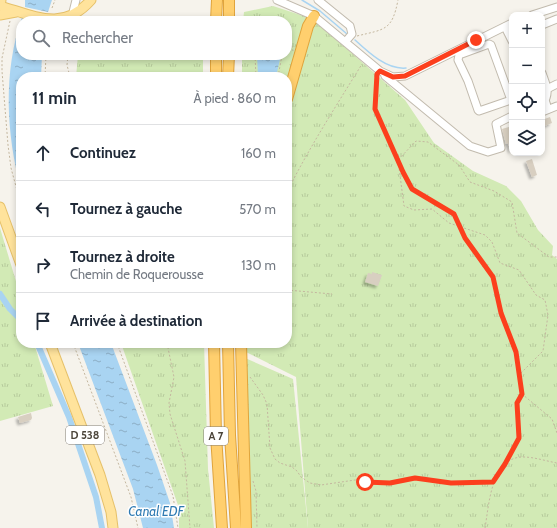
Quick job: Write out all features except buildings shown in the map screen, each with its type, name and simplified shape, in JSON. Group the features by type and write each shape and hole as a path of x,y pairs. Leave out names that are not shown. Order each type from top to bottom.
{"highway":[{"path":"216,1 216,16"},
{"path":"229,2 229,16"},
{"path":"292,82 308,26 314,16"},
{"path":"216,60 216,72"},
{"path":"228,60 228,72"},
{"name":"A 7","path":"214,348 216,435 222,528"},
{"name":"A 7","path":"228,348 230,435 236,528"},
{"path":"241,348 246,528"}],"main road":[{"path":"1,0 0,6 35,16"},
{"path":"72,16 91,0"},
{"path":"0,15 17,12"},
{"path":"0,200 5,222"},
{"path":"0,207 16,252"},
{"name":"D 538","path":"52,348 100,475 111,512 113,528"}],"street":[{"path":"72,16 76,0"},
{"path":"277,0 314,16 348,39 365,59 457,136 482,151 492,152 501,148 496,124 509,118"},
{"path":"318,0 350,26 353,30 348,39"},
{"path":"541,12 557,7"},
{"path":"545,24 557,19"},
{"path":"380,71 393,77 405,76 509,25"},
{"path":"505,27 509,34"},
{"path":"489,44 491,45 512,99 486,109 478,110 468,81 458,60 459,55 489,44"},
{"path":"545,100 548,95 545,90 557,84"},
{"path":"545,110 557,106"}],"path":[{"path":"52,8 55,0"},
{"path":"348,39 384,29 390,25 396,12 398,0"},
{"path":"16,186 11,168 8,145 2,58 17,12"},
{"path":"292,51 300,56"},
{"path":"292,182 305,157 317,140 365,59"},
{"path":"45,72 46,60"},
{"path":"68,60 69,72"},
{"path":"255,60 256,72"},
{"path":"279,72 281,60"},
{"path":"380,71 377,74 375,109 412,189 454,214 465,238 493,277 501,313 516,352 522,394 517,403 519,438 493,482 485,528"},
{"path":"398,160 416,141 428,142 459,165 470,182 494,190 512,202 517,233 549,257 557,256"},
{"path":"398,160 404,206 414,210 432,209 448,223 485,235 492,242 500,263 519,270 536,295 546,300 548,315 543,350 521,373 520,377"},
{"path":"292,290 332,294"},
{"path":"75,348 129,491 138,528"},
{"path":"119,348 173,496 178,528"},
{"path":"168,348 174,377 168,403 185,461 190,528"},
{"path":"246,372 263,395 267,404 270,448 275,459 280,463 292,467 301,477 310,483 321,485 355,480 390,483 415,478 451,483 493,482"},
{"path":"522,394 552,420 557,433"},
{"path":"505,464 512,459 523,457 557,463"}],"green space":[{"path":"273,6 313,19 405,100 434,143 473,171 506,186 521,201 538,230 553,246 552,255 557,259 557,528 308,528 296,377 240,349 292,348 292,72 242,72 242,60 292,60 292,16 244,16 244,12"},
{"path":"78,60 203,60 203,72 76,72"},
{"path":"0,228 16,281 16,348 36,348 53,406 0,421"},
{"path":"123,348 204,348 208,469 214,528 179,528 179,508"},
{"path":"236,354 293,379 308,528 248,528"}],"water":[{"path":"25,0 52,0 48,12 25,7"},
{"path":"16,38 16,60 42,60 41,72 16,72 16,168 12,146 9,103 9,81"},
{"path":"257,60 280,60 277,72 258,72"},
{"name":"Canal EDF","path":"80,348 113,348 170,503 174,528 143,528 133,489"}],"waterway":[{"path":"302,0 320,11 347,34"},
{"path":"355,40 372,55 385,63 399,68 406,68"},
{"path":"0,294 16,315"},
{"path":"39,348 69,417 96,497 102,528"}],"route":[{"path":"365,482 390,483 415,478 451,483 493,482 519,438 517,403 522,394 516,352 501,313 493,277 465,238 454,214 412,189 375,109 377,74 380,71 393,77 405,76 418,71 476,40"}]}
